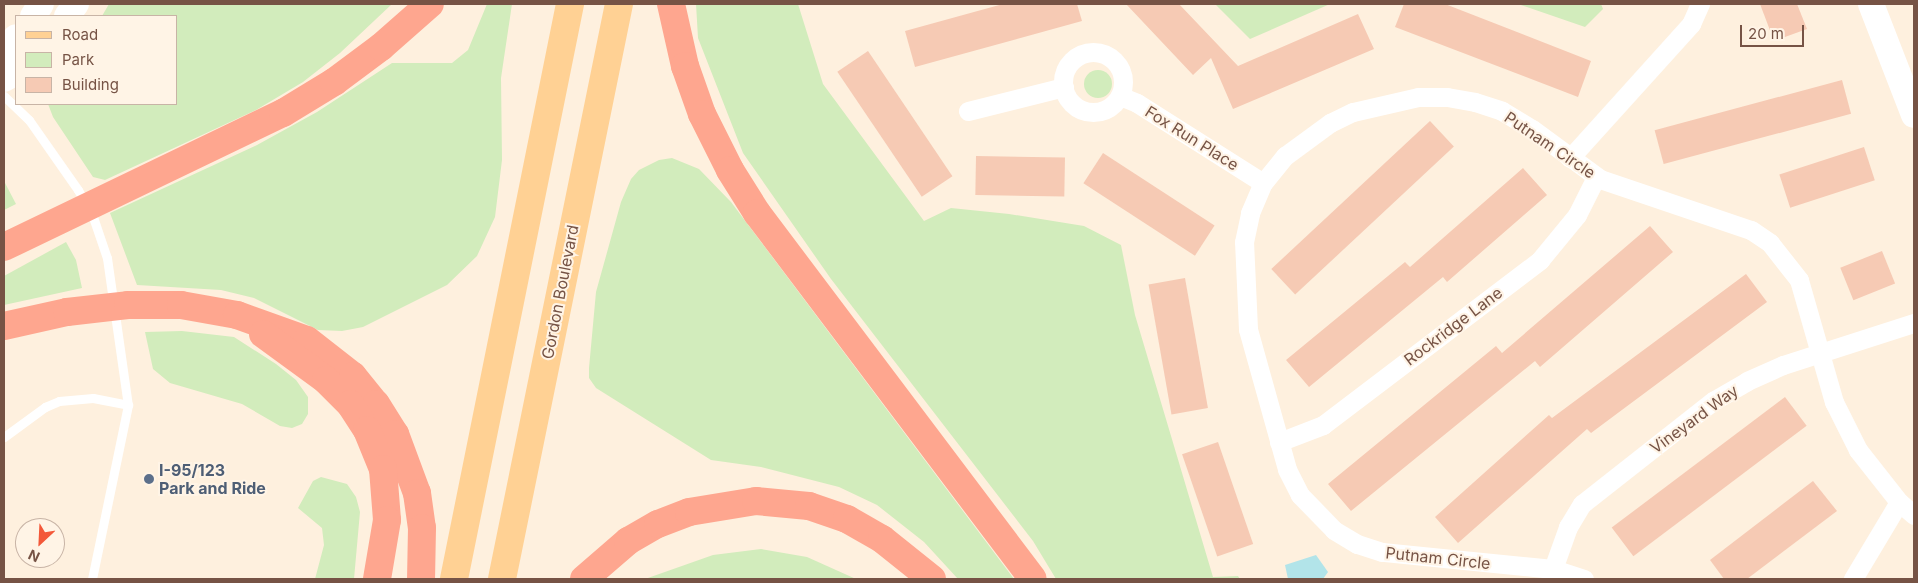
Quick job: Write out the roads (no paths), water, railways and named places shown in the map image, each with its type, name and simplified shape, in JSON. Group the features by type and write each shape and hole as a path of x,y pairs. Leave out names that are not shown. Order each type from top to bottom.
{"highway":[{"path":"4,247 292,108 381,47 430,4"},
{"path":"671,4 685,66 702,114 734,177 757,213 1033,579"},
{"path":"4,337 15,323 67,312 128,305 181,305 237,315 307,340 339,363 376,404 395,434 417,493 422,528 421,579"},
{"path":"237,315 326,380 350,404 367,430 383,469 387,520 377,579"},
{"path":"584,579 628,541 658,524 689,512 756,501 809,506 847,519 882,539 932,579"}],"main road":[{"path":"34,15 41,4"},
{"path":"68,15 76,4"},
{"path":"454,579 570,4"},
{"name":"Gordon Boulevard","path":"502,579 619,4"},
{"path":"1871,4 1914,115"},
{"path":"4,57 15,39"},
{"path":"4,79 15,73"}],"street":[{"path":"1570,158 1691,24 1700,4"},
{"path":"1100,52 1118,64 1123,74 1120,96 1106,109 1093,112 1074,105 1064,87 1064,74 1076,56 1100,52"},
{"path":"968,112 1064,87"},
{"name":"Fox Run Place","path":"1120,96 1137,103 1263,183"},
{"name":"Putnam Circle","path":"1584,579 1553,569 1422,558 1382,552 1357,544 1334,530 1305,501 1287,469 1248,330 1244,279 1244,242 1250,213 1263,183 1285,156 1330,123 1353,112 1418,97 1447,96 1475,102 1502,112 1596,177 1751,230 1770,243 1799,280 1834,402 1858,450 1899,502 1914,515"},
{"name":"Rockridge Lane","path":"1280,442 1323,425 1540,260 1577,216 1596,177"},
{"name":"Vineyard Way","path":"1553,569 1568,527 1582,504 1713,401 1747,380 1914,323"},
{"path":"1853,579 1899,502"}],"lane":[{"path":"4,96 21,111 43,139 92,214 107,258 128,405 92,579"},
{"path":"4,437 45,407 60,401 93,398 128,405"}],"water":[{"path":"1316,555 1328,572 1323,579 1288,579 1285,565"}],"place":[{"name":"I-95/123 Park and Ride","path":"149,479"}]}
